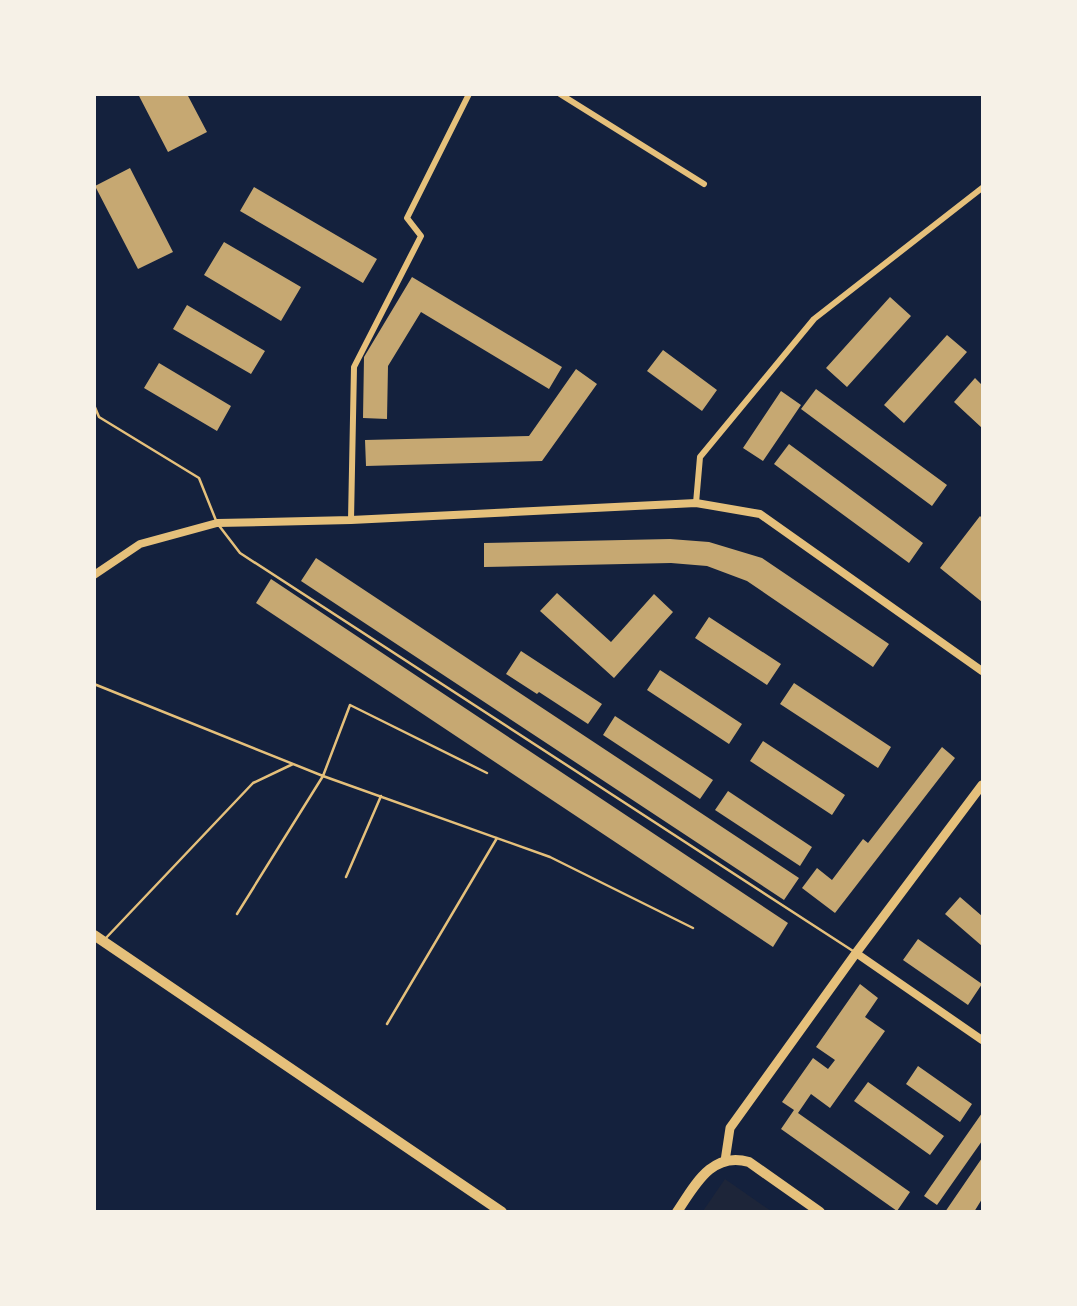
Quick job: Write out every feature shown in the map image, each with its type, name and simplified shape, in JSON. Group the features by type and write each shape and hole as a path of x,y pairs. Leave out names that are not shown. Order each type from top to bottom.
{"main road":[{"path":"725,1161 730,1128 982,785"},
{"path":"97,940 502,1212"},
{"path":"677,1212 702,1175 725,1161 738,1159 749,1163 820,1212"}],"street":[{"path":"351,520 354,367 421,236 407,218 469,94"},
{"path":"561,94 704,184"},
{"path":"696,503 700,457 814,318 982,188"},
{"path":"94,575 140,544 216,523 351,520 696,503 760,513 982,671"},
{"path":"856,953 982,1040"}],"lane":[{"path":"94,405 99,416 199,478 216,523 240,553 856,953"},
{"path":"94,684 323,776 550,857 693,928"},
{"path":"237,914 323,776 350,705 487,774"},
{"path":"97,940 253,783 293,764"},
{"path":"346,877 381,796"},
{"path":"387,1024 497,838"}],"shaded area":[{"path":"725,1179 771,1211 703,1211"}],"building":[{"path":"138,94 187,94 207,132 168,152"},
{"path":"130,168 173,252 138,269 95,186"},
{"path":"254,187 377,259 363,283 240,211"},
{"path":"224,242 301,287 281,321 204,275"},
{"path":"412,277 562,367 549,389 421,312 388,366 387,419 363,418 364,357"},
{"path":"890,297 911,316 847,387 826,368"},
{"path":"187,305 265,351 251,374 173,329"},
{"path":"947,335 967,352 904,423 884,405"},
{"path":"663,350 717,390 702,411 647,371"},
{"path":"159,363 231,406 217,431 144,388"},
{"path":"576,369 597,384 542,461 366,466 365,440 529,436"},
{"path":"975,378 982,385 982,428 954,402"},
{"path":"816,389 947,485 932,506 801,409"},
{"path":"781,391 801,405 763,461 743,448"},
{"path":"789,444 923,543 909,563 774,464"},
{"path":"980,516 982,518 982,602 940,568"},
{"path":"670,539 709,542 762,558 889,644 873,667 747,581 707,566 671,563 484,567 484,543"},
{"path":"316,558 799,878 784,900 301,581"},
{"path":"271,579 788,923 773,947 256,603"},
{"path":"557,593 611,642 654,594 673,612 614,678 540,611"},
{"path":"709,617 781,664 767,685 695,638"},
{"path":"521,651 602,704 588,724 506,674"},
{"path":"660,670 742,724 729,744 647,690"},
{"path":"794,683 891,747 878,768 780,704"},
{"path":"615,716 713,780 700,799 603,735"},
{"path":"763,741 845,795 832,815 750,761"},
{"path":"942,747 955,758 835,913 802,888 817,868 832,880 863,839 868,843"},
{"path":"728,791 812,847 800,866 715,810"},
{"path":"960,897 982,916 982,946 945,914"},
{"path":"918,939 982,984 968,1005 903,960"},
{"path":"860,984 878,998 865,1017 885,1031 830,1108 811,1094 798,1113 910,1192 897,1211 781,1129 794,1110 782,1102 813,1058 828,1069 835,1060 816,1047"},
{"path":"918,1066 972,1104 960,1122 906,1084"},
{"path":"868,1082 944,1136 930,1155 854,1101"},
{"path":"982,1113 982,1141 937,1205 924,1196"},
{"path":"982,1158 982,1199 974,1212 945,1212"}]}
